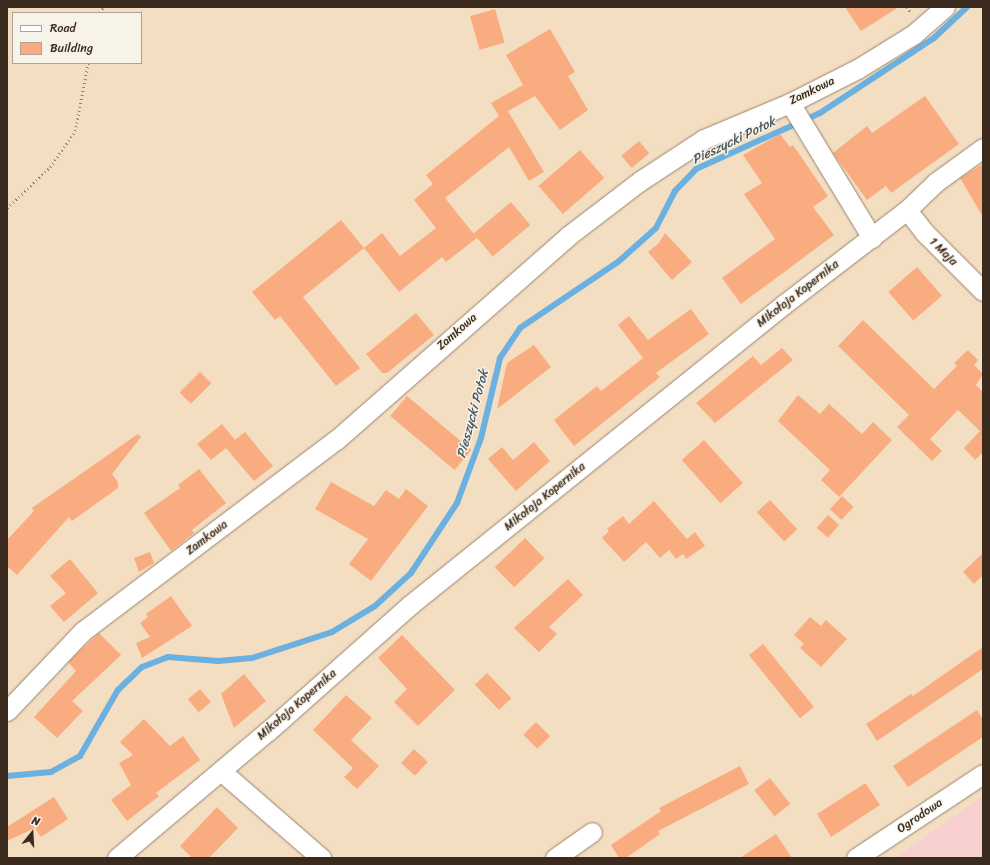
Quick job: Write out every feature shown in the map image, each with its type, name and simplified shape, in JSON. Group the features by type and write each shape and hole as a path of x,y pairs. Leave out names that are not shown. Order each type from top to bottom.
{"street":[{"name":"Zamkowa","path":"7,711 83,631 336,440 568,236 640,181 704,139 792,107 914,34 945,7"},
{"path":"792,107 872,238"},
{"name":"Mikołaja Kopernika","path":"117,858 221,771 410,605 783,305 907,210 936,182 983,148"},
{"name":"1 Maja","path":"907,210 925,233 983,291"},
{"path":"221,771 320,858"},
{"name":"Ogrodowa","path":"856,858 983,774"},
{"path":"555,858 592,832"}],"path":[{"path":"7,208 50,167 74,131 88,64"}],"shaded area":[{"path":"983,796 983,858 895,858 942,825"}],"building":[{"path":"845,7 899,7 861,31"},
{"path":"495,9 505,43 480,50 470,16"},
{"path":"550,29 575,72 568,76 588,110 560,130 535,96 508,111 544,172 529,181 509,147 445,198 477,238 446,262 442,257 399,292 364,248 382,233 400,256 436,228 414,200 433,184 426,175 499,116 491,103 523,85 506,55"},
{"path":"925,96 959,144 891,193 886,186 867,200 833,153 867,126 872,133"},
{"path":"780,134 790,147 793,145 828,196 813,207 834,235 741,304 722,278 775,239 744,194 762,183 743,155"},
{"path":"639,141 649,153 632,168 621,156"},
{"path":"580,150 604,178 563,214 538,186"},
{"path":"983,164 983,217 960,178"},
{"path":"511,202 530,225 493,256 473,233"},
{"path":"341,220 364,248 303,297 360,368 336,386 280,316 275,320 252,292"},
{"path":"665,233 692,262 672,280 648,252 659,243"},
{"path":"917,267 942,296 913,321 888,292"},
{"path":"691,309 709,334 656,373 660,377 574,446 554,420 597,386 601,391 643,358 618,325 629,316 648,340"},
{"path":"416,313 434,335 387,373 382,373 366,354"},
{"path":"863,320 934,389 957,366 954,363 968,350 978,360 974,365 983,374 976,385 983,392 983,452 975,460 964,448 980,431 958,410 930,439 942,451 932,461 897,427 909,415 838,346"},
{"path":"534,345 551,367 497,409 507,363"},
{"path":"782,348 793,360 715,423 696,403 753,356 761,365"},
{"path":"200,372 211,383 191,404 179,393"},
{"path":"798,395 820,414 829,404 862,434 873,422 892,440 839,497 821,480 830,470 778,421"},
{"path":"407,396 471,450 455,470 390,416"},
{"path":"222,424 235,440 245,432 273,466 254,481 226,448 211,460 197,444"},
{"path":"138,434 141,437 112,474 118,482 118,488 72,521 69,517 17,575 7,566 7,540 34,511 32,508"},
{"path":"704,440 743,483 721,503 682,460"},
{"path":"534,442 550,461 516,491 488,459 502,447 513,460"},
{"path":"199,469 226,503 192,530 194,533 171,551 144,513 180,488 178,485"},
{"path":"331,482 374,506 386,490 399,499 406,489 428,506 371,581 349,564 368,539 315,509"},
{"path":"842,496 854,507 841,520 830,509"},
{"path":"770,500 797,529 784,542 757,512"},
{"path":"654,501 687,539 695,532 705,546 686,559 683,554 676,559 669,550 660,558 646,542 624,562 602,538 609,531 607,529 623,516 629,524"},
{"path":"828,515 839,525 828,538 817,528"},
{"path":"525,538 544,558 514,587 495,567"},
{"path":"150,552 154,563 139,572 134,558"},
{"path":"983,553 983,575 974,584 963,572"},
{"path":"70,559 98,593 64,622 50,606 66,593 50,576"},
{"path":"568,579 583,595 549,627 557,634 539,652 514,628"},
{"path":"171,596 192,626 142,658 136,643 150,637 140,623 148,617 146,614"},
{"path":"810,617 821,626 826,620 847,639 821,667 800,648 804,644 794,635"},
{"path":"99,633 121,655 72,701 83,711 57,738 34,717 76,671 68,662"},
{"path":"402,635 455,690 418,726 394,702 407,689 378,658"},
{"path":"763,644 814,707 800,718 749,655"},
{"path":"983,647 983,669 877,741 866,724 911,694 913,696"},
{"path":"487,673 511,698 499,710 475,685"},
{"path":"244,674 266,701 234,728 221,694"},
{"path":"200,689 211,702 199,712 188,699"},
{"path":"346,695 372,718 351,740 379,766 357,789 344,777 353,768 313,730"},
{"path":"977,710 983,720 983,737 908,787 893,766"},
{"path":"144,719 170,746 183,736 200,760 156,793 159,796 127,821 111,800 131,785 119,763 133,755 120,742"},
{"path":"536,722 550,736 537,749 523,735"},
{"path":"414,749 428,762 415,776 401,763"},
{"path":"740,766 749,784 658,831 660,834 626,858 619,858 611,845 661,811 659,808"},
{"path":"770,778 790,804 775,816 754,790"},
{"path":"866,784 880,805 831,837 817,814"},
{"path":"54,797 68,819 41,837 35,828 7,841 7,827"},
{"path":"217,807 238,828 209,858 192,858 180,846"},
{"path":"776,834 792,858 740,858"}],"waterway":[{"name":"Pieszycki Potok","path":"7,776 51,772 80,756 118,690 142,667 168,657 218,661 252,658 332,632 375,606 411,573 457,503 481,438 500,358 520,328 618,262 656,228 675,191 696,169 820,113 934,38 967,7"}]}
